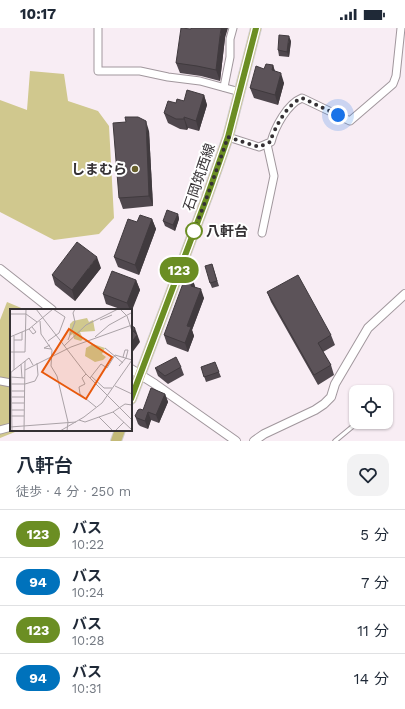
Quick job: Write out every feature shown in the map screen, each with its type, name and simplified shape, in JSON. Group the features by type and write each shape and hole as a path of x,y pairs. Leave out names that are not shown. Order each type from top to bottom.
{"main road":[{"name":"石岡筑西線","path":"132,396 228,137 256,28"},
{"path":"116,441 120,431"}],"street":[{"path":"98,28 98,70 140,71 168,77 200,81 240,92"},
{"path":"224,87 230,57 230,39 233,28"},
{"path":"228,137 259,147 270,142 274,130 294,101 302,98 350,121 392,84 396,76 402,28"},
{"path":"262,233 274,176 266,144"},
{"path":"0,268 51,309"},
{"path":"254,441 264,434 315,410 324,404 331,397 335,384 368,328 405,294"},
{"path":"132,370 236,441"},
{"path":"0,381 10,383"},
{"path":"0,430 10,427"}],"lane":[{"path":"335,441 350,429"}],"shaded area":[{"path":"30,71 64,74 68,101 98,111 109,126 114,218 99,234 54,240 0,212 0,100 27,110"},
{"path":"7,302 24,309 10,309 10,431 18,431 0,438 0,320"}],"building":[{"path":"181,28 221,28 216,70 176,63"},
{"path":"279,35 289,36 287,52 278,50"},
{"path":"266,64 273,65 272,70 281,73 275,95 250,88 256,66 264,69"},
{"path":"187,90 204,95 196,121 184,117 184,119 176,119 164,113 168,101 176,103 177,99 184,101"},
{"name":"しまむら","path":"125,117 138,117 146,121 149,196 119,198 113,123 126,122"},
{"path":"167,210 178,214 173,225 163,221"},
{"path":"140,215 152,219 135,265 114,257 128,219 137,222"},
{"path":"77,242 97,257 72,290 52,275"},
{"path":"212,264 217,281 210,283 205,266"},
{"path":"112,271 136,280 127,303 103,294"},
{"path":"298,275 331,335 318,343 331,365 314,375 267,292"},
{"path":"185,278 193,280 191,286 201,289 187,326 191,327 185,343 164,335"},
{"path":"132,326 135,328 133,331 137,335 132,342"},
{"path":"176,357 181,367 165,376 155,368"},
{"path":"215,362 219,372 204,377 201,367"},
{"path":"151,388 165,394 156,415 148,412 145,421 135,416 138,410 143,410"}],"bus line":[{"name":"123","path":"132,396 228,137 256,28"}],"place":[{"name":"しまむら","path":"135,169"},
{"name":"八軒台","path":"194,231"}],"route":[{"path":"194,231 228,137 259,147 270,142 274,130 294,101 302,98 338,115"}]}
